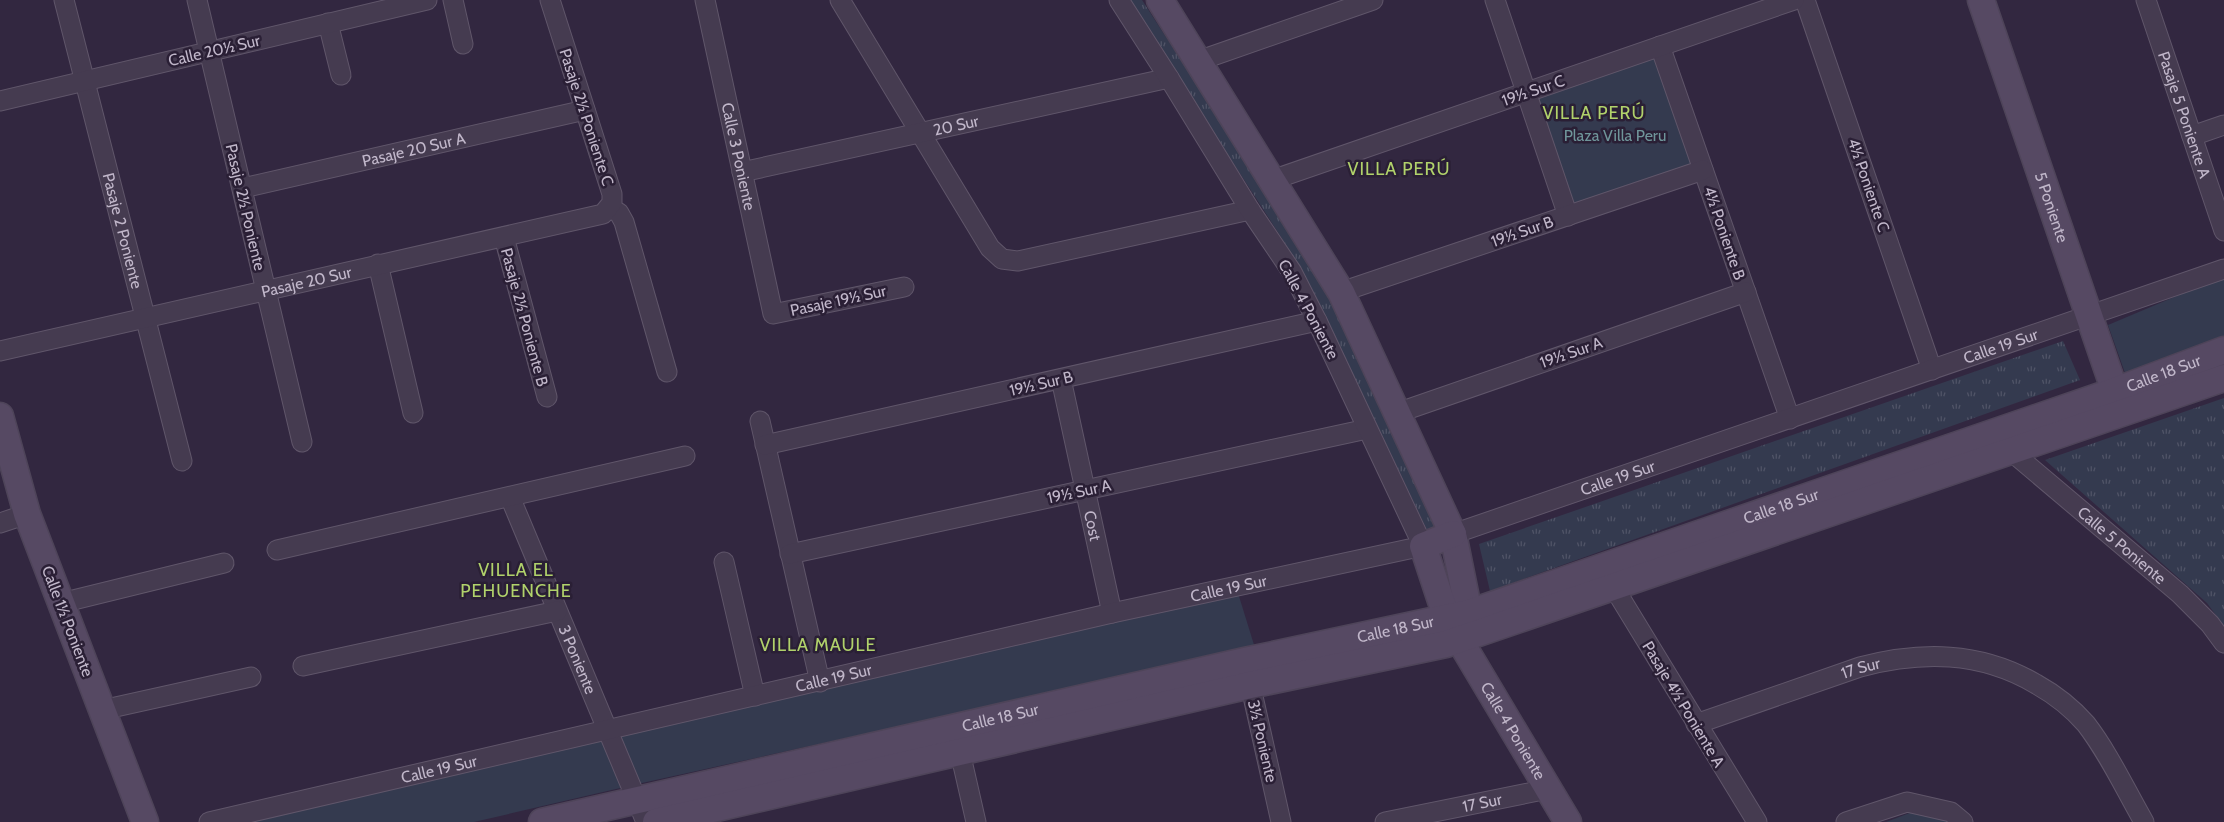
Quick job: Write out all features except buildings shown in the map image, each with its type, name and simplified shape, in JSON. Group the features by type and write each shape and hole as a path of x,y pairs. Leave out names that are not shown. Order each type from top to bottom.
{"main road":[{"name":"Calle 4 Poniente","path":"1160,0 1341,292 1453,534 1458,624"},
{"name":"5 Poniente","path":"1981,0 2119,402"},
{"name":"Calle 18 Sur","path":"542,822 641,811 1248,673 1613,586 2012,452 2224,350"},
{"name":"Calle 18 Sur","path":"1458,624 2119,402 2224,378"},
{"name":"Calle 1½ Poniente","path":"0,416 27,514 145,822"},
{"name":"Calle 19 Sur","path":"1423,546 1453,534"},
{"name":"Calle 4 Poniente","path":"1423,546 1458,624 1568,822"},
{"name":"Calle 18 Sur","path":"656,822 960,752 1248,673"}],"street":[{"name":"Pasaje 2 Poniente","path":"64,0 182,461"},
{"name":"Pasaje 2½ Poniente","path":"197,0 302,442"},
{"name":"Calle 20½ Sur","path":"0,101 427,0"},
{"path":"452,0 463,44"},
{"name":"Pasaje 2½ Poniente C","path":"550,0 612,194 610,208 619,213 624,222 667,372"},
{"name":"Calle 3 Poniente","path":"705,0 773,314"},
{"path":"840,0 993,253 1007,261 1027,259 1250,210"},
{"name":"Calle 4 Poniente","path":"1119,0 1170,78 1250,210 1292,272 1317,320 1423,546"},
{"path":"1198,60 1373,0"},
{"path":"1495,0 1568,216"},
{"name":"19½ Sur C","path":"1272,180 1794,0"},
{"name":"4½ Poniente C","path":"1805,0 1932,370"},
{"name":"Pasaje 5 Poniente A","path":"2146,0 2224,231"},
{"path":"328,24 341,75"},
{"name":"4½ Poniente B","path":"1660,46 1790,419"},
{"name":"20 Sur","path":"742,172 1170,78"},
{"name":"Pasaje 20 Sur A","path":"243,188 585,110"},
{"path":"2192,136 2224,125"},
{"name":"19½ Sur B","path":"1341,292 1703,170"},
{"name":"Pasaje 20 Sur","path":"0,351 146,319 378,264 599,216 610,208"},
{"name":"Pasaje 2½ Poniente B","path":"504,237 547,397"},
{"path":"378,264 413,413"},
{"name":"Calle 19 Sur","path":"1453,534 2224,269"},
{"name":"Pasaje 19½ Sur","path":"773,314 904,287"},
{"name":"19½ Sur A","path":"1396,413 1746,292"},
{"name":"19½ Sur B","path":"765,446 1317,320"},
{"name":"Cost","path":"1061,379 1112,613"},
{"path":"760,421 820,682"},
{"name":"19½ Sur A","path":"790,554 1367,429"},
{"name":"Calle 5 Poniente","path":"2012,452 2180,594 2210,624 2224,643"},
{"path":"276,550 685,456"},
{"name":"3 Poniente","path":"510,497 641,811"},
{"path":"0,523 27,514"},
{"name":"Calle 19 Sur","path":"209,822 1112,613 1423,546"},
{"path":"61,603 224,562"},
{"path":"724,562 755,696"},
{"name":"Pasaje 4½ Poniente A","path":"1613,586 1757,822"},
{"path":"303,666 557,612"},
{"name":"17 Sur","path":"1696,724 1860,667 1905,657 1945,656 1970,659 1996,666 2030,680 2058,698 2084,723 2101,746 2144,822"},
{"name":"3½ Poniente","path":"1248,673 1281,822"},
{"path":"102,710 251,677"},
{"path":"960,752 976,822"},
{"name":"17 Sur","path":"1385,822 1548,789"},
{"path":"1846,822 1907,802 1951,812 1963,822"}],"green space":[{"path":"1128,0 1142,0 1333,296 1438,527 1427,530 1318,300 1281,237"},
{"name":"Plaza Villa Peru","path":"1660,55 1699,171 1570,215 1531,99"},
{"path":"2224,276 2224,338 2125,373 2108,325"},
{"path":"2063,341 2080,380 1490,591 1479,544"},
{"path":"2224,398 2224,626 2207,603 2045,460"},
{"path":"1238,593 1255,648 642,783 474,822 247,822"},
{"path":"1920,809 1951,822 1886,822"}],"district":[{"name":"VILLA PERÚ","path":"1594,113"},
{"name":"VILLA PERÚ","path":"1399,169"},
{"name":"VILLA EL PEHUENCHE","path":"516,580"},
{"name":"VILLA MAULE","path":"818,645"}]}
